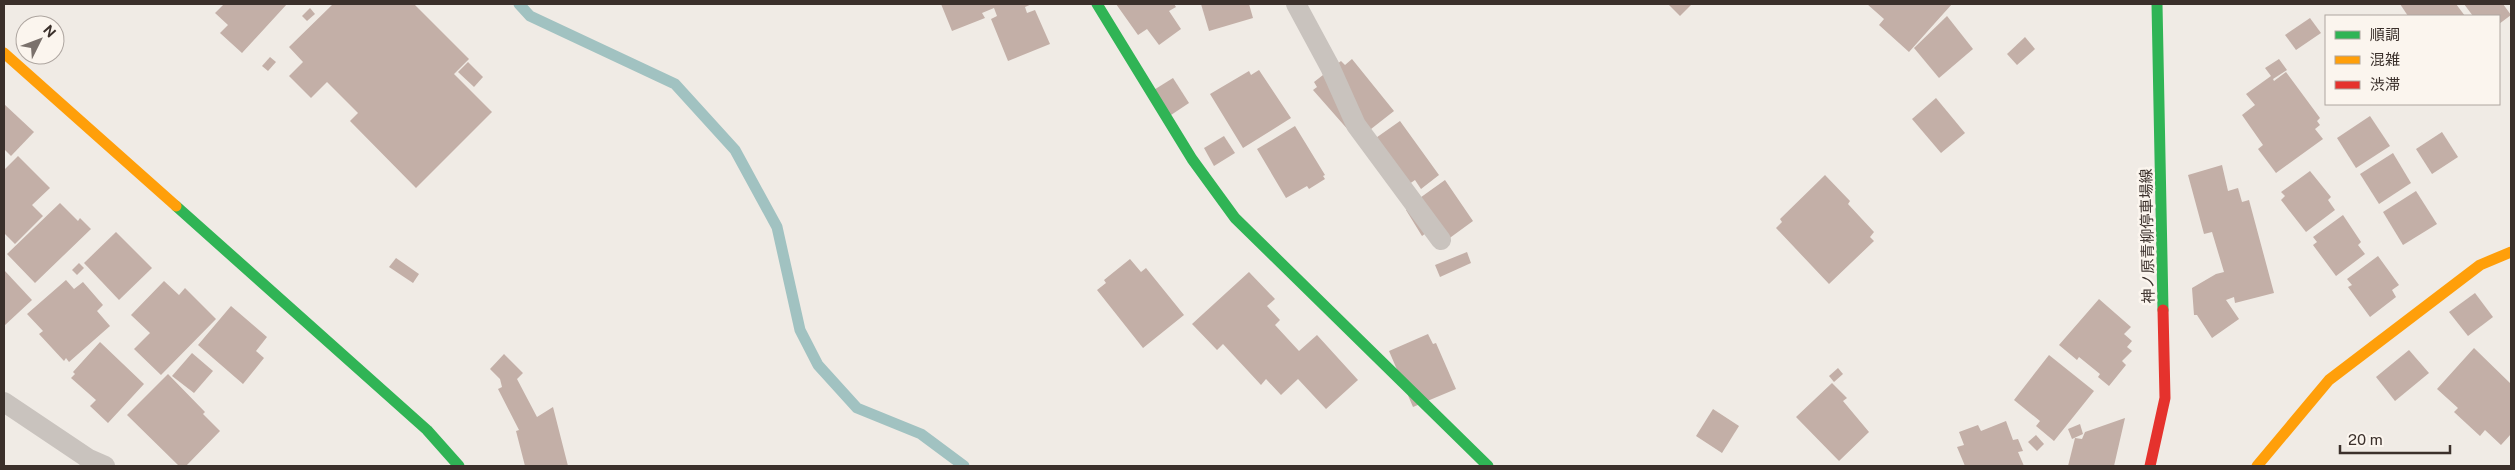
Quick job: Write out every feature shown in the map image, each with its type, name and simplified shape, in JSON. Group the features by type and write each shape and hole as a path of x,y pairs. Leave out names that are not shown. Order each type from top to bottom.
{"street":[{"path":"1097,4 1192,159 1235,218 1488,466"},
{"name":"神ノ原青柳停車場線","path":"2150,466 2165,398 2160,70 2157,4"},
{"path":"4,53 420,424 459,466"},
{"path":"2257,466 2329,380 2480,265 2511,252"}],"lane":[{"path":"1296,4 1330,67 1356,125 1441,240"},
{"path":"4,402 89,459 106,466"}],"building":[{"path":"224,4 287,4 242,53 220,33 228,25 215,13"},
{"path":"333,4 414,4 469,59 454,74 492,112 416,188 350,121 358,113 327,82 311,98 289,76 303,62 289,47"},
{"path":"941,4 1032,4 1025,7 1027,13 1035,10 1050,44 1008,61 991,19 997,16 994,8 982,13 985,18 952,31"},
{"path":"1116,4 1174,4 1176,7 1169,11 1181,29 1159,45 1147,29 1138,35"},
{"path":"1201,4 1249,4 1253,18 1209,31"},
{"path":"1668,4 1692,4 1680,16"},
{"path":"1867,4 1952,4 1909,52 1879,25 1884,19"},
{"path":"2400,4 2456,4 2464,15 2407,15"},
{"path":"2464,4 2503,4 2511,15 2500,23 2500,15 2472,15"},
{"path":"310,8 315,14 307,21 302,16"},
{"path":"1947,16 1973,49 1939,78 1914,48"},
{"path":"2310,18 2321,33 2296,50 2285,35"},
{"path":"2025,37 2035,49 2017,65 2007,54"},
{"path":"270,57 276,62 268,71 262,66"},
{"path":"1352,59 1394,111 1357,140 1313,90 1317,87 1314,82 1341,61 1345,65"},
{"path":"2279,59 2287,70 2273,79 2274,81 2286,72 2320,118 2317,121 2320,125 2315,129 2323,139 2276,173 2258,149 2263,145 2242,115 2255,105 2246,94 2271,76 2265,68"},
{"path":"468,62 483,77 474,87 458,72"},
{"path":"1259,70 1291,118 1243,148 1210,94 1249,71 1251,75"},
{"path":"1173,78 1189,103 1165,119 1149,93"},
{"path":"1936,98 1965,133 1941,153 1912,119"},
{"path":"4,104 34,132 11,156 4,149"},
{"path":"2370,116 2390,146 2356,168 2337,138"},
{"path":"1400,121 1439,175 1421,189 1415,180 1402,189 1363,147"},
{"path":"1295,126 1325,175 1323,176 1325,179 1309,189 1307,186 1286,198 1257,149"},
{"path":"2442,132 2458,157 2432,174 2416,149"},
{"path":"1224,136 1235,153 1214,166 1204,148"},
{"path":"2393,153 2411,183 2379,204 2360,174"},
{"path":"18,156 50,188 32,205 43,216 15,244 4,233 4,170"},
{"path":"2222,165 2228,191 2238,188 2242,202 2249,200 2274,293 2235,303 2234,297 2226,300 2239,319 2212,338 2197,315 2194,315 2192,288 2216,274 2224,272 2212,232 2204,234 2188,175"},
{"path":"2310,171 2331,197 2328,200 2335,210 2306,232 2281,200 2285,196 2281,192"},
{"path":"1825,175 1850,201 1848,204 1874,232 1870,237 1874,241 1829,284 1776,228 1782,222 1780,219"},
{"path":"1445,180 1473,221 1436,248 1426,233 1422,236 1406,210 1410,205"},
{"path":"2416,191 2437,224 2403,245 2383,212"},
{"path":"60,203 78,221 80,218 91,229 35,283 7,254"},
{"path":"2343,215 2361,242 2358,245 2365,254 2336,276 2313,245 2317,242 2313,237"},
{"path":"116,232 152,268 119,300 84,263"},
{"path":"1467,252 1471,263 1440,277 1435,265"},
{"path":"2378,256 2399,285 2392,290 2396,297 2370,317 2348,287 2352,285 2347,279"},
{"path":"396,258 419,274 413,283 389,267"},
{"path":"1130,259 1141,272 1146,268 1184,315 1143,348 1097,290 1106,283 1104,280"},
{"path":"79,263 84,268 77,275 72,270"},
{"path":"4,270 32,300 4,326"},
{"path":"1249,272 1275,299 1267,306 1280,320 1275,325 1299,351 1317,335 1358,380 1326,409 1298,379 1281,395 1266,379 1261,385 1223,344 1217,350 1192,324"},
{"path":"66,280 74,289 83,282 103,305 97,311 110,326 69,362 66,358 64,361 39,334 43,331 27,314"},
{"path":"164,281 179,295 185,288 216,319 161,375 134,349 150,333 131,315"},
{"path":"2475,293 2493,317 2468,336 2449,312"},
{"path":"2099,299 2131,327 2124,334 2132,341 2127,347 2132,351 2122,361 2126,365 2109,386 2098,377 2100,374 2079,357 2077,360 2059,345"},
{"path":"231,306 267,337 256,351 264,358 243,384 198,345"},
{"path":"1428,334 1433,344 1436,343 1456,389 1413,407 1389,351"},
{"path":"100,342 144,384 108,423 90,406 96,400 71,378 75,374 73,372"},
{"path":"2474,348 2511,384 2511,434 2501,445 2485,430 2480,436 2454,412 2458,408 2437,389"},
{"path":"2409,350 2429,373 2395,401 2376,377"},
{"path":"192,353 213,371 194,393 172,376"},
{"path":"504,354 523,373 517,379 537,417 553,407 568,466 525,466 516,431 519,430 498,389 502,387 500,379 490,369"},
{"path":"2049,355 2094,391 2054,441 2036,426 2040,421 2014,400"},
{"path":"1838,368 1843,374 1834,382 1829,376"},
{"path":"168,374 205,412 203,414 220,431 186,466 179,466 127,415"},
{"path":"1832,383 1847,398 1843,401 1869,432 1839,461 1796,417"},
{"path":"1713,409 1739,426 1722,453 1696,436"},
{"path":"2125,418 2114,466 2068,466 2075,438 2082,439 2085,432"},
{"path":"2006,421 2013,440 2018,439 2023,451 2018,452 2024,466 1965,466 1957,447 1964,445 1959,432 1978,425 1981,431"},
{"path":"2080,424 2083,434 2072,439 2068,429"},
{"path":"2036,435 2044,444 2037,451 2028,442"}],"waterway":[{"path":"519,4 530,16 675,84 735,150 777,227 800,330 818,365 857,408 921,434 964,466"}],"traffic: fast":[{"path":"1097,4 1192,159 1235,218 1488,466"},
{"path":"2157,4 2163,310"},
{"path":"176,206 427,430 459,466"}],"traffic: slow":[{"path":"4,53 176,206"},
{"path":"2257,466 2329,380 2480,265 2511,252"}],"traffic: jam":[{"path":"2150,466 2165,398 2163,310"}]}
